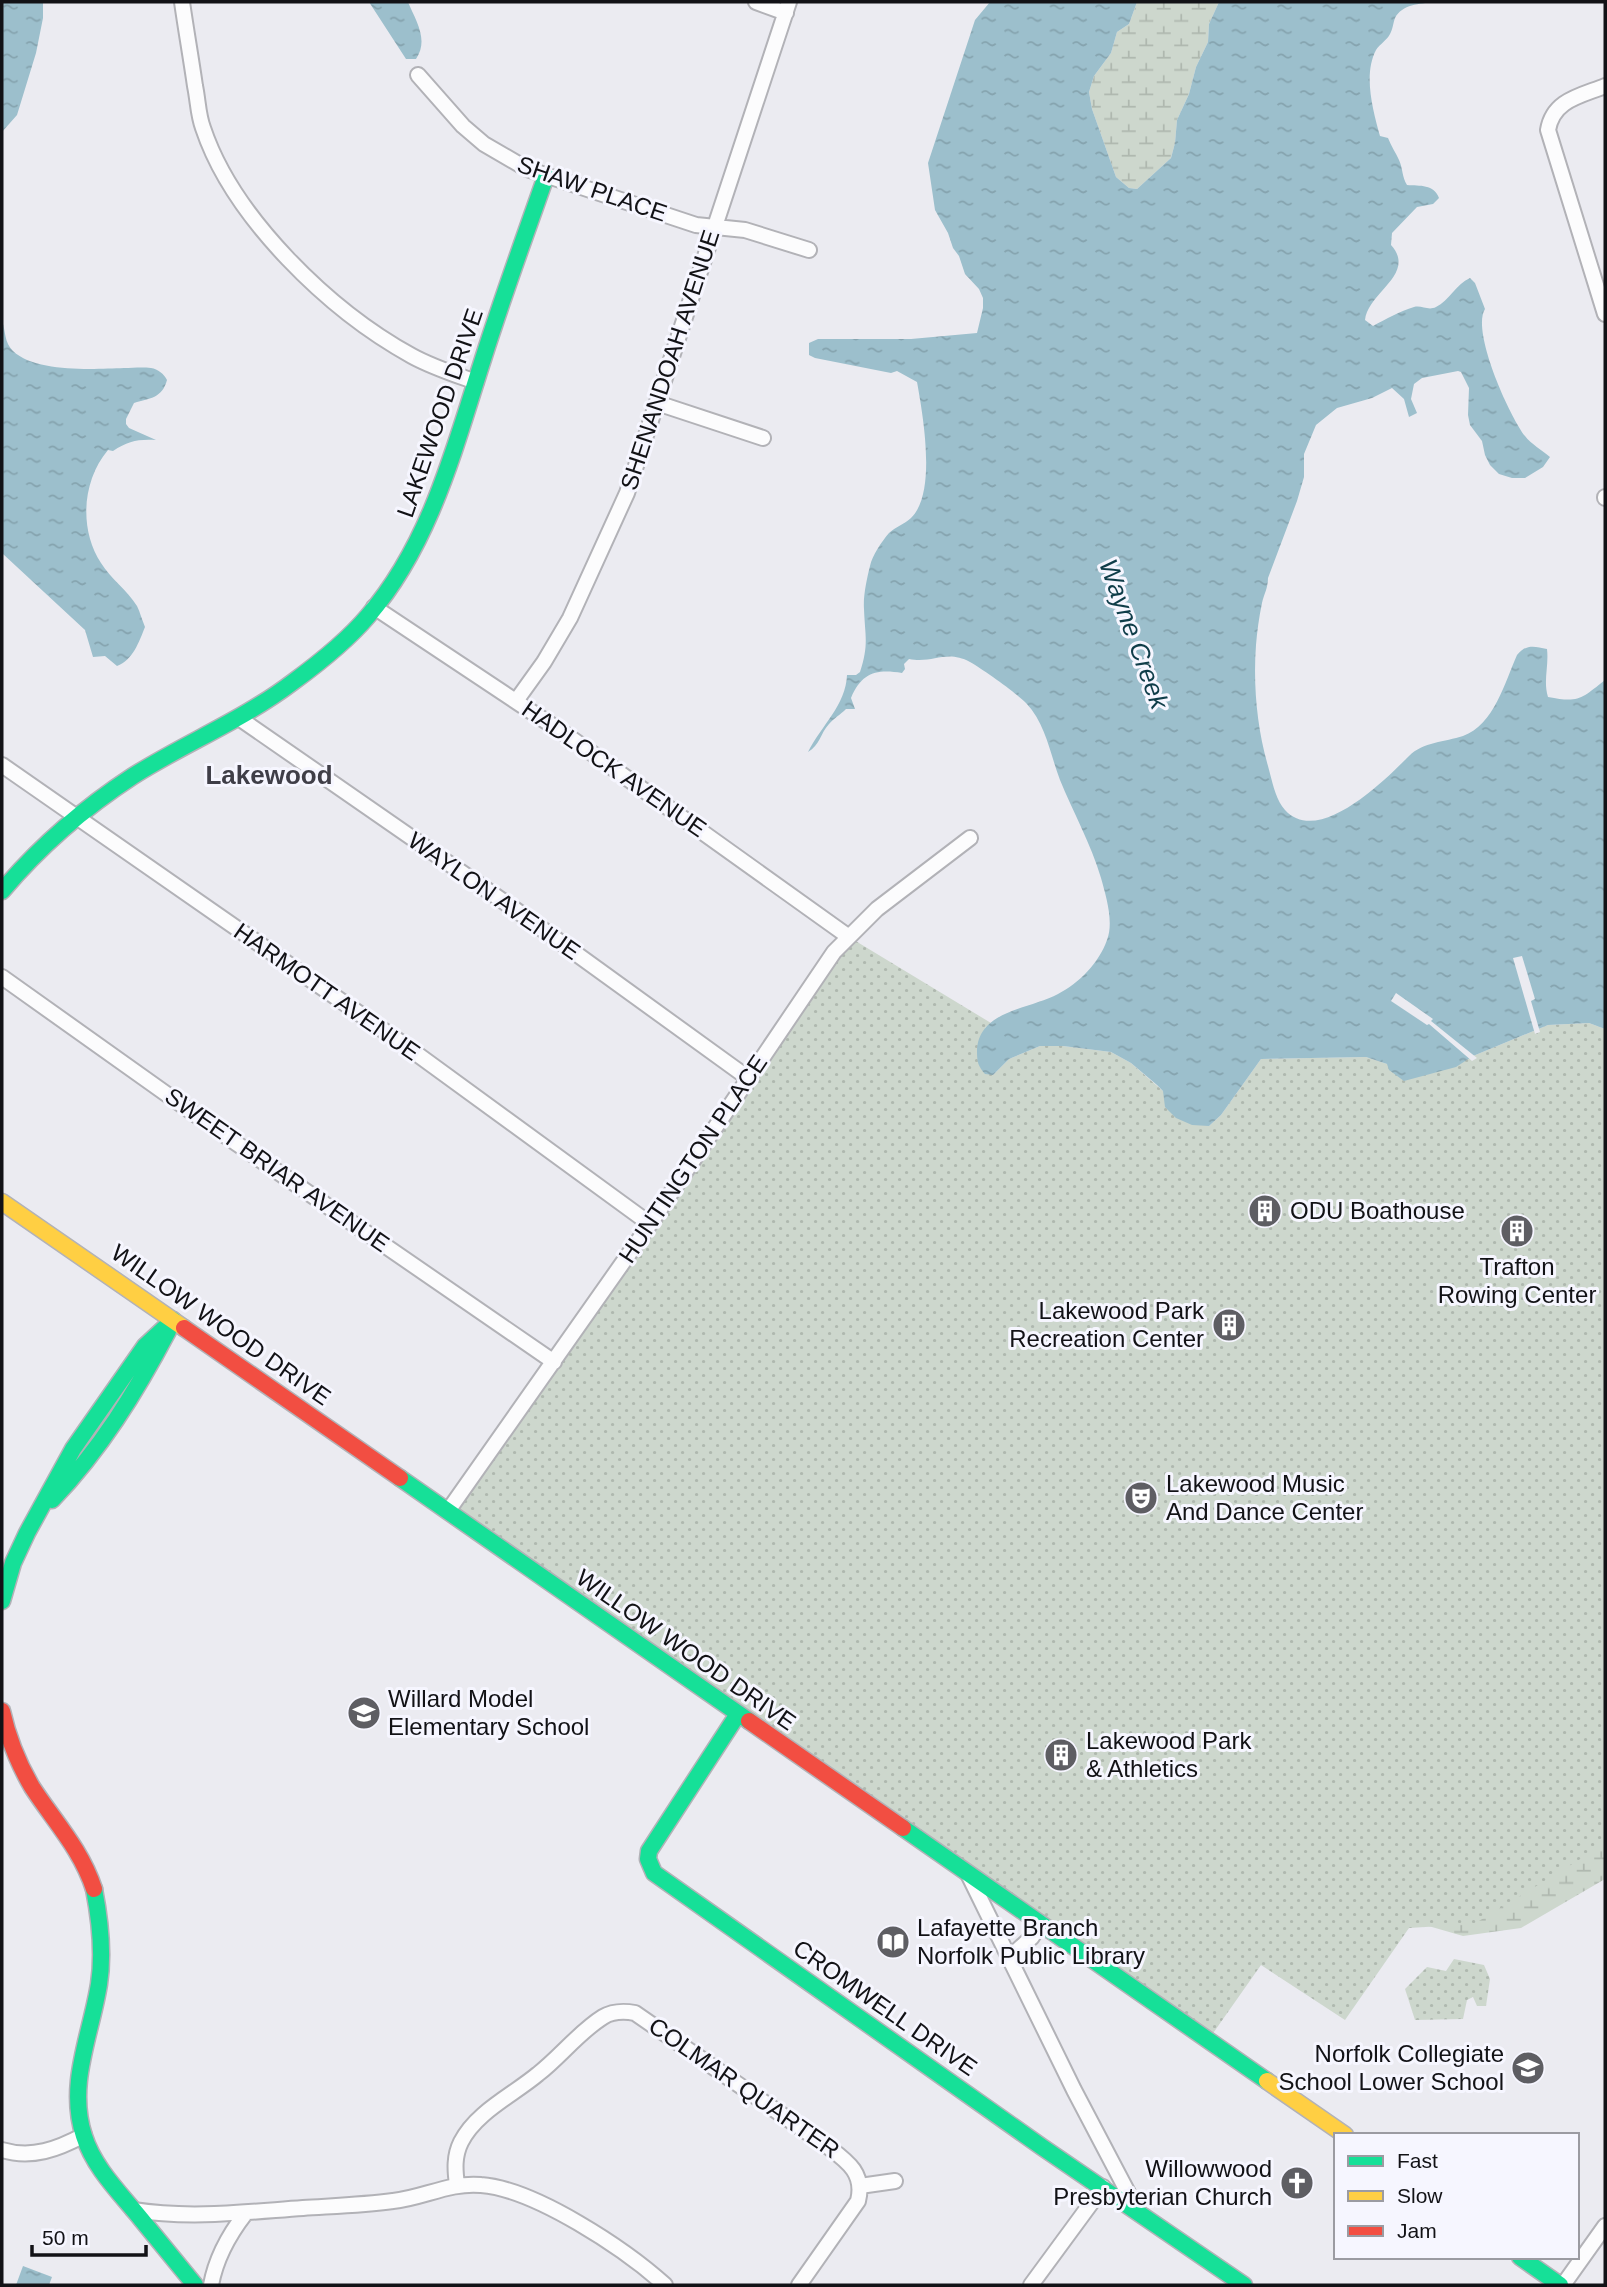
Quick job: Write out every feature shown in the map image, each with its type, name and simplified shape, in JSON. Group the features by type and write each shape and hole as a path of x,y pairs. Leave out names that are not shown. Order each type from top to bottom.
{"street":[{"path":"182,2 201,124 222,172 254,220 304,274 352,317 414,357 476,382"},
{"path":"756,2 788,7"},
{"name":"SHENANDOAH AVENUE","path":"516,702 557,640 584,591 626,493 788,7"},
{"name":"SHAW PLACE","path":"418,75 463,126 507,159 546,176 696,225 745,230 809,250"},
{"path":"1605,86 1564,102 1555,109 1550,119 1549,137 1605,314"},
{"name":"LAKEWOOD DRIVE","path":"2,891 44,846 78,816 135,775 262,703 339,645 374,607 395,579 431,515 443,485 546,176"},
{"path":"657,403 763,438"},
{"name":"HADLOCK AVENUE","path":"374,607 715,839 849,937"},
{"name":"WAYLON AVENUE","path":"239,718 513,908 748,1078"},
{"name":"HARMOTT AVENUE","path":"2,765 406,1046 650,1224"},
{"name":"HUNTINGTON PLACE","path":"448,1511 650,1224 834,952 877,909 970,838"},
{"name":"SWEET BRIAR AVENUE","path":"2,977 217,1130 554,1362"},
{"name":"WILLOW WOOD DRIVE","path":"2,1202 1342,2133"},
{"path":"2,1601 13,1563 36,1517 77,1474 139,1386 173,1320"},
{"path":"2,1711 10,1740 23,1769 39,1796 72,1840 85,1865 98,1909 101,1969 97,1999 78,2070 78,2111 84,2135 101,2170 195,2285"},
{"name":"CROMWELL DRIVE","path":"737,1714 649,1851 650,1867 1031,2139 1244,2285"},
{"path":"967,1872 1136,2210"},
{"path":"1009,1958 1032,1937 1041,1923"},
{"name":"COLMAR QUARTER","path":"457,2185 456,2156 469,2130 602,2017 623,2011 646,2018 827,2146 851,2164 858,2174 860,2186"},
{"path":"2,2150 28,2154 47,2151 64,2146 84,2135"},
{"path":"799,2285 858,2201 860,2186 895,2181"},
{"path":"133,2210 193,2216 245,2214 398,2201 457,2185 481,2185 526,2196 598,2236 665,2285"},
{"path":"1031,2285 1103,2187"},
{"path":"211,2285 214,2270 230,2233 245,2214"},
{"path":"1523,2259 1562,2285 1605,2225"}],"green space":[{"path":"1137,2 1219,2 1209,24 1208,42 1177,120 1171,158 1137,189 1129,188 1116,177 1092,109 1089,92 1094,76 1111,53 1117,32 1129,24"},
{"path":"849,937 991,1023 985,1028 993,1075 1009,1059 1040,1046 1111,1052 1131,1063 1209,1126 1221,1115 1261,1059 1366,1057 1387,1064 1473,1056 1548,1025 1589,1023 1605,1029 1605,1844 1474,1924 1409,1928 1345,2020 1261,1965 1209,2039 448,1511"},
{"path":"1605,1807 1605,1879 1521,1928 1463,1936 1425,1925"},
{"path":"1454,1959 1484,1965 1490,1979 1486,2006 1477,2006 1473,1997 1467,2000 1463,2019 1415,2020 1405,1989 1427,1967 1446,1971"}],"water":[{"path":"2,2 43,2 43,18 36,53 17,115 2,132"},
{"path":"369,2 408,2 421,38 420,52 416,59 406,59"},
{"name":"Wayne Creek","path":"990,2 1137,2 1129,24 1117,32 1111,53 1094,76 1089,92 1092,109 1116,177 1129,188 1137,189 1171,158 1177,120 1208,42 1209,24 1219,2 1433,2 1412,6 1398,13 1390,34 1376,50 1372,60 1370,93 1380,136 1388,138 1407,185 1430,188 1439,198 1433,204 1417,207 1392,233 1391,245 1397,255 1398,265 1389,283 1368,310 1365,320 1373,326 1414,307 1436,307 1470,278 1475,283 1485,309 1482,320 1487,353 1510,410 1525,436 1550,457 1543,467 1525,478 1499,474 1490,465 1482,441 1470,425 1469,388 1458,371 1422,378 1414,384 1411,399 1417,413 1409,417 1404,399 1392,388 1372,398 1337,408 1316,425 1304,454 1304,477 1297,501 1268,578 1260,614 1255,675 1261,737 1274,789 1282,806 1299,819 1315,820 1351,806 1415,751 1474,730 1491,713 1517,655 1527,647 1547,649 1548,697 1567,700 1579,698 1605,680 1605,1029 1589,1023 1548,1025 1473,1056 1456,1067 1404,1081 1389,1070 1387,1064 1366,1057 1261,1059 1221,1115 1209,1126 1192,1125 1176,1118 1165,1107 1163,1091 1131,1063 1111,1052 1040,1046 1009,1059 993,1075 985,1074 981,1069 977,1051 980,1037 986,1027 1008,1013 1066,989 1094,964 1109,933 1107,901 1092,853 1033,711 1021,698 970,662 954,657 909,659 904,664 902,673 871,674 855,689 851,698 855,709 846,709 833,720 808,752 838,706 846,686 847,675 860,672 865,647 864,598 871,562 889,533 911,518 919,506 926,473 917,382 897,371 891,373 815,358 809,355 809,343 818,339 911,339 977,333 983,298 979,289 965,274 959,256 935,210 928,163 975,20"},
{"path":"2,321 10,348 23,358 36,363 82,369 151,368 160,372 167,380 159,394 134,403 126,419 129,428 156,440 133,441 113,451 108,450 93,476 86,505 89,535 94,550 105,569 137,606 145,627 131,655 117,666 105,656 93,657 85,630 3,554"},
{"path":"23,2266 52,2277 49,2285 16,2285"}],"pier":[{"path":"1522,956 1535,999 1531,1001 1540,1032 1535,1034 1513,958"},
{"path":"1396,993 1433,1019 1431,1021 1477,1058 1472,1061 1429,1024 1391,1001"}],"traffic: fast":[{"path":"2,891 47,843 115,788 274,696 313,667 360,625 390,588 409,557 439,492 546,176"},
{"path":"2,1601 13,1563 27,1533 73,1449 145,1346 173,1320"},
{"path":"52,1500 86,1461 116,1420 168,1331"},
{"path":"400,1478 749,1721"},
{"path":"738,1714 649,1851 648,1859 654,1873 1042,2147 1244,2285"},
{"path":"903,1828 1267,2081"},
{"path":"94,1889 100,1924 101,1960 99,1984 79,2079 79,2117 88,2148 108,2180 195,2285"},
{"path":"1523,2259 1560,2285"}],"traffic: slow":[{"path":"2,1202 184,1328"},
{"path":"1267,2081 1342,2133"}],"traffic: jam":[{"path":"184,1328 400,1478"},
{"path":"2,1711 10,1741 27,1778 82,1861 94,1889"},
{"path":"749,1721 903,1828"}],"place":[{"name":"ODU Boathouse","path":"1265,1211"},
{"name":"Trafton Rowing Center","path":"1517,1231"},
{"name":"Lakewood Park Recreation Center","path":"1229,1325"},
{"name":"Lakewood Music And Dance Center","path":"1141,1498"},
{"name":"Willard Model Elementary School","path":"364,1713"},
{"name":"Lakewood Park & Athletics","path":"1061,1755"},
{"name":"Lafayette Branch Norfolk Public Library","path":"893,1942"},
{"name":"Norfolk Collegiate School Lower School","path":"1528,2068"},
{"name":"Willowwood Presbyterian Church","path":"1297,2183"}],"district":[{"name":"Lakewood","path":"269,775"}]}
